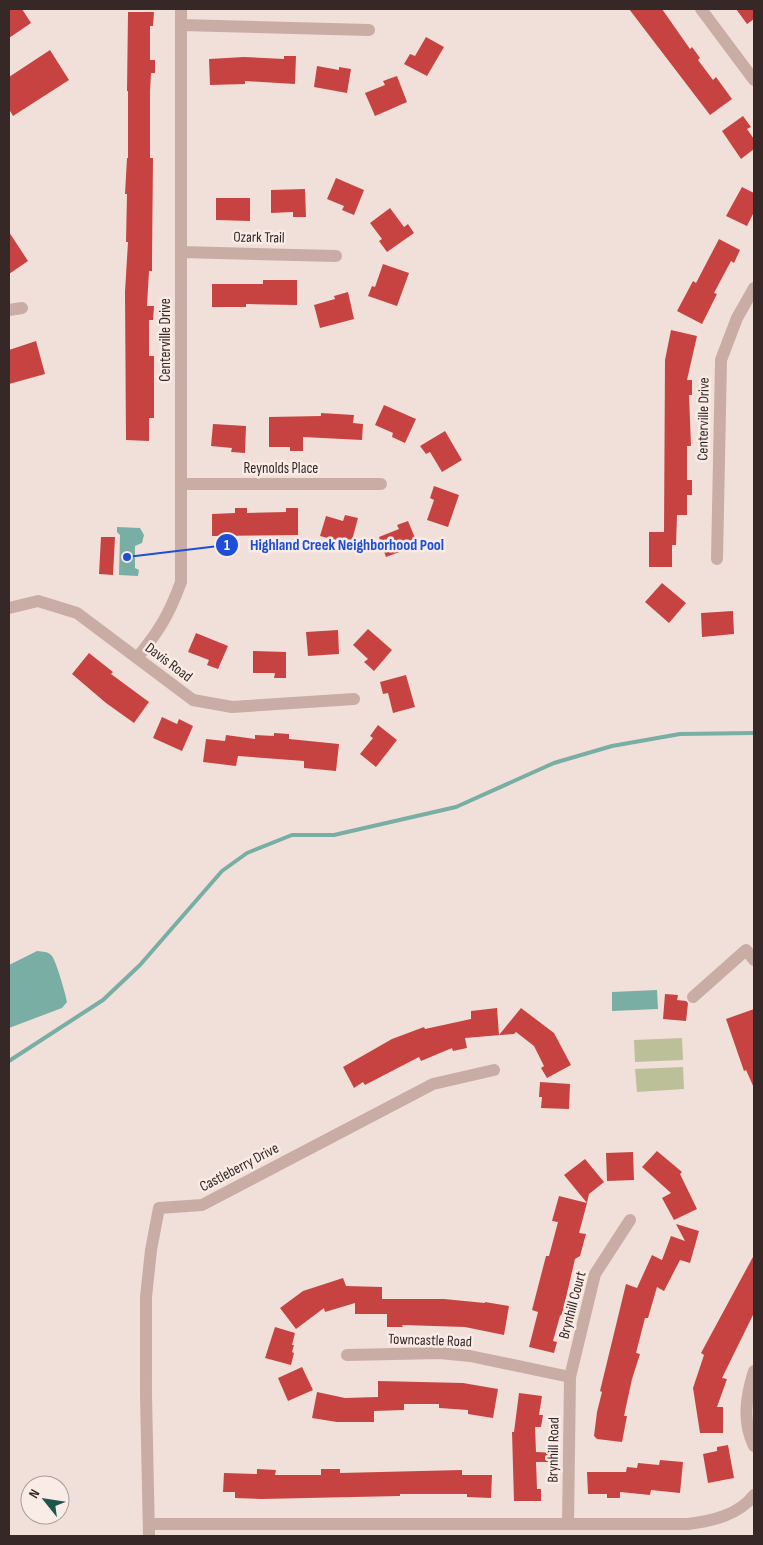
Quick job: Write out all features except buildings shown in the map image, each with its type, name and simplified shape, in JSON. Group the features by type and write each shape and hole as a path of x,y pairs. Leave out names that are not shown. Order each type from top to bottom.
{"street":[{"name":"Centerville Drive","path":"137,658 156,634 172,608 181,582 181,9"},
{"path":"701,9 753,74"},
{"path":"181,25 369,30"},
{"name":"Ozark Trail","path":"181,252 336,256"},
{"name":"Centerville Drive","path":"717,558 720,360 736,318 754,288"},
{"name":"Reynolds Place","path":"181,484 381,484"},
{"name":"Davis Road","path":"9,608 38,601 77,613 193,700 232,707 354,699"},
{"path":"693,996 746,950 754,960"},
{"name":"Castleberry Drive","path":"149,1530 146,1297 151,1250 159,1208 202,1205 433,1084 494,1070"},
{"name":"Brynhill Court","path":"570,1377 595,1274 630,1220"},
{"name":"Towncastle Road","path":"347,1354 440,1353 470,1356 570,1377"},
{"path":"754,1371 749,1389 746,1416 754,1446"},
{"name":"Brynhill Road","path":"568,1524 570,1377"},
{"path":"149,1530 688,1524 709,1521 727,1515 743,1506 754,1495"}],"green space":[{"path":"682,1038 683,1060 635,1062 634,1040"},
{"path":"683,1067 684,1089 637,1092 635,1069"}],"water":[{"path":"117,527 140,528 144,535 142,543 135,546 135,568 139,570 138,576 119,575 120,535 117,532"},
{"path":"37,951 47,952 54,959 67,1002 62,1008 9,1028 9,965"},
{"path":"657,990 658,1009 612,1011 612,992"}],"waterway":[{"path":"9,1061 103,1000 140,965 222,871 247,853 292,835 334,835 456,807 554,763 612,746 680,734 754,733"}],"place":[{"name":"Highland Creek Neighborhood Pool","path":"127,557"}]}
